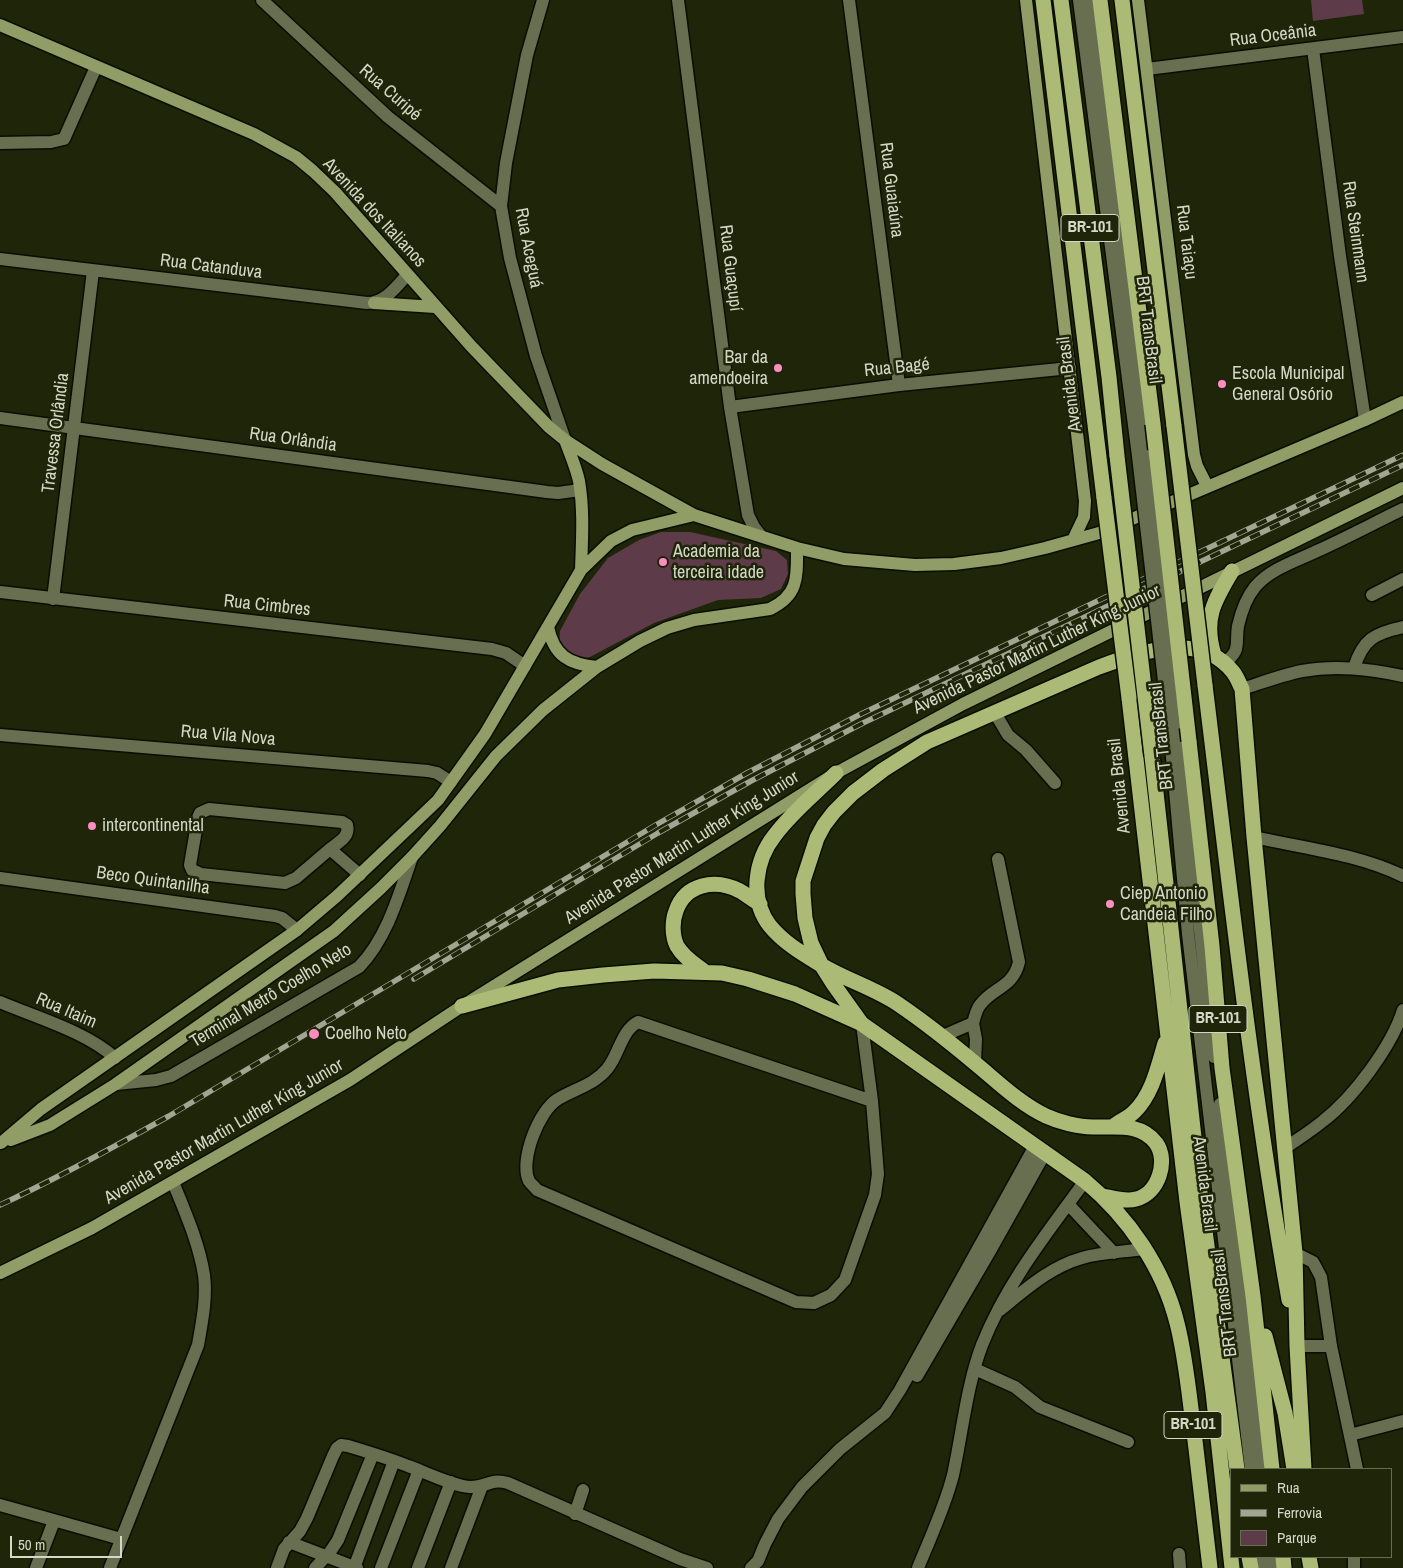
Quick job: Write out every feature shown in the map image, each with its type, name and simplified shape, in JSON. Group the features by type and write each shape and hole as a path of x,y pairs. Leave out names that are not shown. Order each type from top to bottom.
{"highway":[{"name":"Avenida Brasil","path":"1043,0 1129,698 1186,1192 1230,1550"},
{"name":"Avenida Brasil","path":"1061,0 1109,377 1200,1192 1237,1468"},
{"name":"Avenida Brasil","path":"1100,0 1153,424 1212,946 1222,1068 1254,1296 1272,1468"},
{"path":"1122,0 1244,1006 1276,1227 1296,1346"},
{"path":"1219,659 1209,639 1210,614 1232,571"},
{"path":"862,1024 822,966 811,943 805,918 803,894 803,880 817,838 834,812 853,793 883,770 927,742 1090,670 1127,656 1166,648 1196,649 1219,659 1234,673 1242,689 1254,837 1286,1148 1295,1253 1296,1346 1304,1468"},
{"path":"836,773 780,828 765,850 757,877 760,904 766,919 787,943 822,966 864,985 896,1003 943,1036 1022,1102 1046,1116 1073,1124 1093,1127 1114,1126 1131,1128 1150,1137 1157,1144 1161,1153 1162,1164 1154,1187 1136,1200 1123,1200 1103,1196"},
{"path":"705,972 686,958 676,944 674,917 678,904 684,895 691,890 714,884 739,891 760,904"},
{"path":"462,1006 558,980 654,971 722,973 771,985 817,1003 862,1024 1040,1149 1103,1196 1122,1216 1144,1249"},
{"path":"1114,1126 1133,1113 1145,1099 1157,1072 1168,1037"},
{"name":"BR-101","path":"1144,1249 1164,1284 1177,1322 1188,1382 1210,1568"},
{"path":"1254,1296 1272,1361 1294,1468"}],"main road":[{"name":"Avenida Brasil","path":"1026,0 1085,501 1084,518 1073,540"},
{"name":"Rua Taiaçu","path":"1138,0 1194,455 1207,486"},
{"name":"Avenida dos Italianos","path":"0,25 254,134 313,170 335,192 435,307 530,409 565,440 602,464 694,515"},
{"path":"374,303 435,307"},
{"path":"1,1144 41,1109 297,930 360,874 432,805 485,734 582,570 611,541 632,530 694,515 797,548 844,559 916,566 954,564 1001,558 1099,533 1403,402"},
{"name":"Avenida dos Italianos","path":"565,440 576,468 580,490 582,506 582,570"},
{"name":"Avenida Pastor Martin Luther King Junior","path":"0,1273 92,1228 350,1080 462,1006 836,773 964,704 1403,488"},
{"path":"1,1144 50,1124 116,1084 334,931 382,888 412,857 496,756 543,710 597,667 640,641 667,628 694,620 770,609 780,604 788,598 794,588 797,573 797,548"},
{"path":"548,628 551,639 559,653 576,663 597,667"}],"street":[{"name":"Rua Curipé","path":"262,0 388,117 501,206"},
{"name":"Rua Aceguá","path":"544,0 527,56 506,163 501,206 510,258 536,356 565,440"},
{"name":"Rua Guaçupí","path":"678,0 730,407 748,515 761,536"},
{"name":"Rua Guaiaúna","path":"849,0 899,385"},
{"name":"BRT TransBrasil","path":"1079,0 1142,456"},
{"name":"BRT TransBrasil","path":"1089,0 1262,1468"},
{"name":"Rua Oceânia","path":"1147,70 1403,37"},
{"name":"Rua Steinmann","path":"1314,49 1340,256 1365,420"},
{"path":"0,143 51,142 64,139 96,67"},
{"name":"Rua Catanduva","path":"0,259 374,303"},
{"name":"Travessa Orlândia","path":"53,599 93,271"},
{"path":"374,303 386,297 407,275"},
{"name":"Rua Bagé","path":"730,407 899,385 1070,368"},
{"name":"Rua Orlândia","path":"0,418 547,492 580,490"},
{"path":"1219,659 1233,656 1237,651 1238,628 1248,598 1255,587 1268,575 1403,508"},
{"path":"1372,595 1403,579"},
{"name":"Rua Cimbres","path":"0,592 492,649 506,653 526,666"},
{"path":"1354,668 1364,645 1373,636 1403,627"},
{"path":"1242,689 1302,671 1354,668 1403,676"},
{"path":"995,713 1008,734 1026,750 1055,784"},
{"name":"BRT TransBrasil","path":"1173,723 1188,934 1251,1468"},
{"name":"Rua Vila Nova","path":"0,735 366,764 428,771 451,782"},
{"path":"209,808 342,822 347,825 347,836 330,850 296,878 284,883 201,874 192,870 190,865 198,818 200,813 209,808"},
{"path":"1254,837 1347,857 1385,867 1403,876"},
{"path":"330,850 360,874"},
{"name":"Terminal Metrô Coelho Neto","path":"116,1084 156,1080 170,1076 359,967 375,949 397,901 412,857"},
{"path":"975,1062 976,1039 973,1023 977,1010 981,1003 1014,976 1018,962 998,859"},
{"name":"Beco Quintanilha","path":"0,878 275,916 282,918 297,930"},
{"name":"Rua Itaim","path":"0,1002 91,1040 115,1058"},
{"path":"1286,1148 1324,1121 1341,1105 1384,1051 1402,1015"},
{"path":"862,1024 872,1101 878,1174 875,1195 845,1280 831,1296 814,1303 796,1302 537,1190 530,1182 526,1169 528,1152 542,1116 549,1106 558,1099 597,1079 607,1069 631,1026 638,1022 872,1101"},
{"path":"943,1036 973,1023"},
{"path":"751,1568 758,1561 764,1544 778,1519 802,1487 840,1449 885,1413 1040,1149"},
{"path":"918,1568 952,1477 975,1369 982,1346 996,1313 1013,1283 1085,1181"},
{"path":"110,1568 198,1345 204,1312 204,1276 195,1238 173,1182"},
{"path":"1068,1204 1114,1253"},
{"path":"996,1313 1040,1277 1061,1265 1083,1257 1144,1249"},
{"path":"1295,1253 1313,1262 1321,1276 1330,1346 1357,1468"},
{"path":"1296,1346 1330,1346"},
{"path":"975,1369 1015,1386 1040,1407 1128,1442"},
{"path":"1350,1435 1403,1421"},
{"path":"277,1568 284,1549 300,1531 308,1518 337,1448 341,1445 469,1487 482,1486 489,1482 498,1481 508,1483 680,1559 707,1568"},
{"path":"316,1568 338,1540 373,1454"},
{"path":"289,1542 356,1568 394,1461"},
{"path":"381,1568 418,1470"},
{"path":"418,1568 451,1482"},
{"path":"451,1568 482,1486"},
{"path":"575,1514 583,1490"},
{"path":"0,1505 121,1540"},
{"path":"36,1568 54,1520"},
{"path":"1179,1554 1180,1568"}],"green space":[{"path":"1311,0 1362,0 1364,14 1313,21"},
{"path":"661,532 690,532 776,551 787,560 788,574 781,589 761,598 718,600 654,623 590,657 574,660 559,649 560,631 580,594 608,558 639,540"}],"railway":[{"path":"0,1205 107,1151 169,1116 654,826 747,773 859,715 1403,455"},
{"path":"414,979 658,833 751,781 863,723 1403,465"}],"place":[{"name":"Bar da amendoeira","path":"778,368"},
{"name":"Escola Municipal General Osório","path":"1222,384"},
{"name":"Academia da terceira idade","path":"663,562"},
{"name":"intercontinental","path":"92,826"},
{"name":"Ciep Antonio Candeia Filho","path":"1110,904"},
{"name":"Coelho Neto","path":"314,1034"}]}
